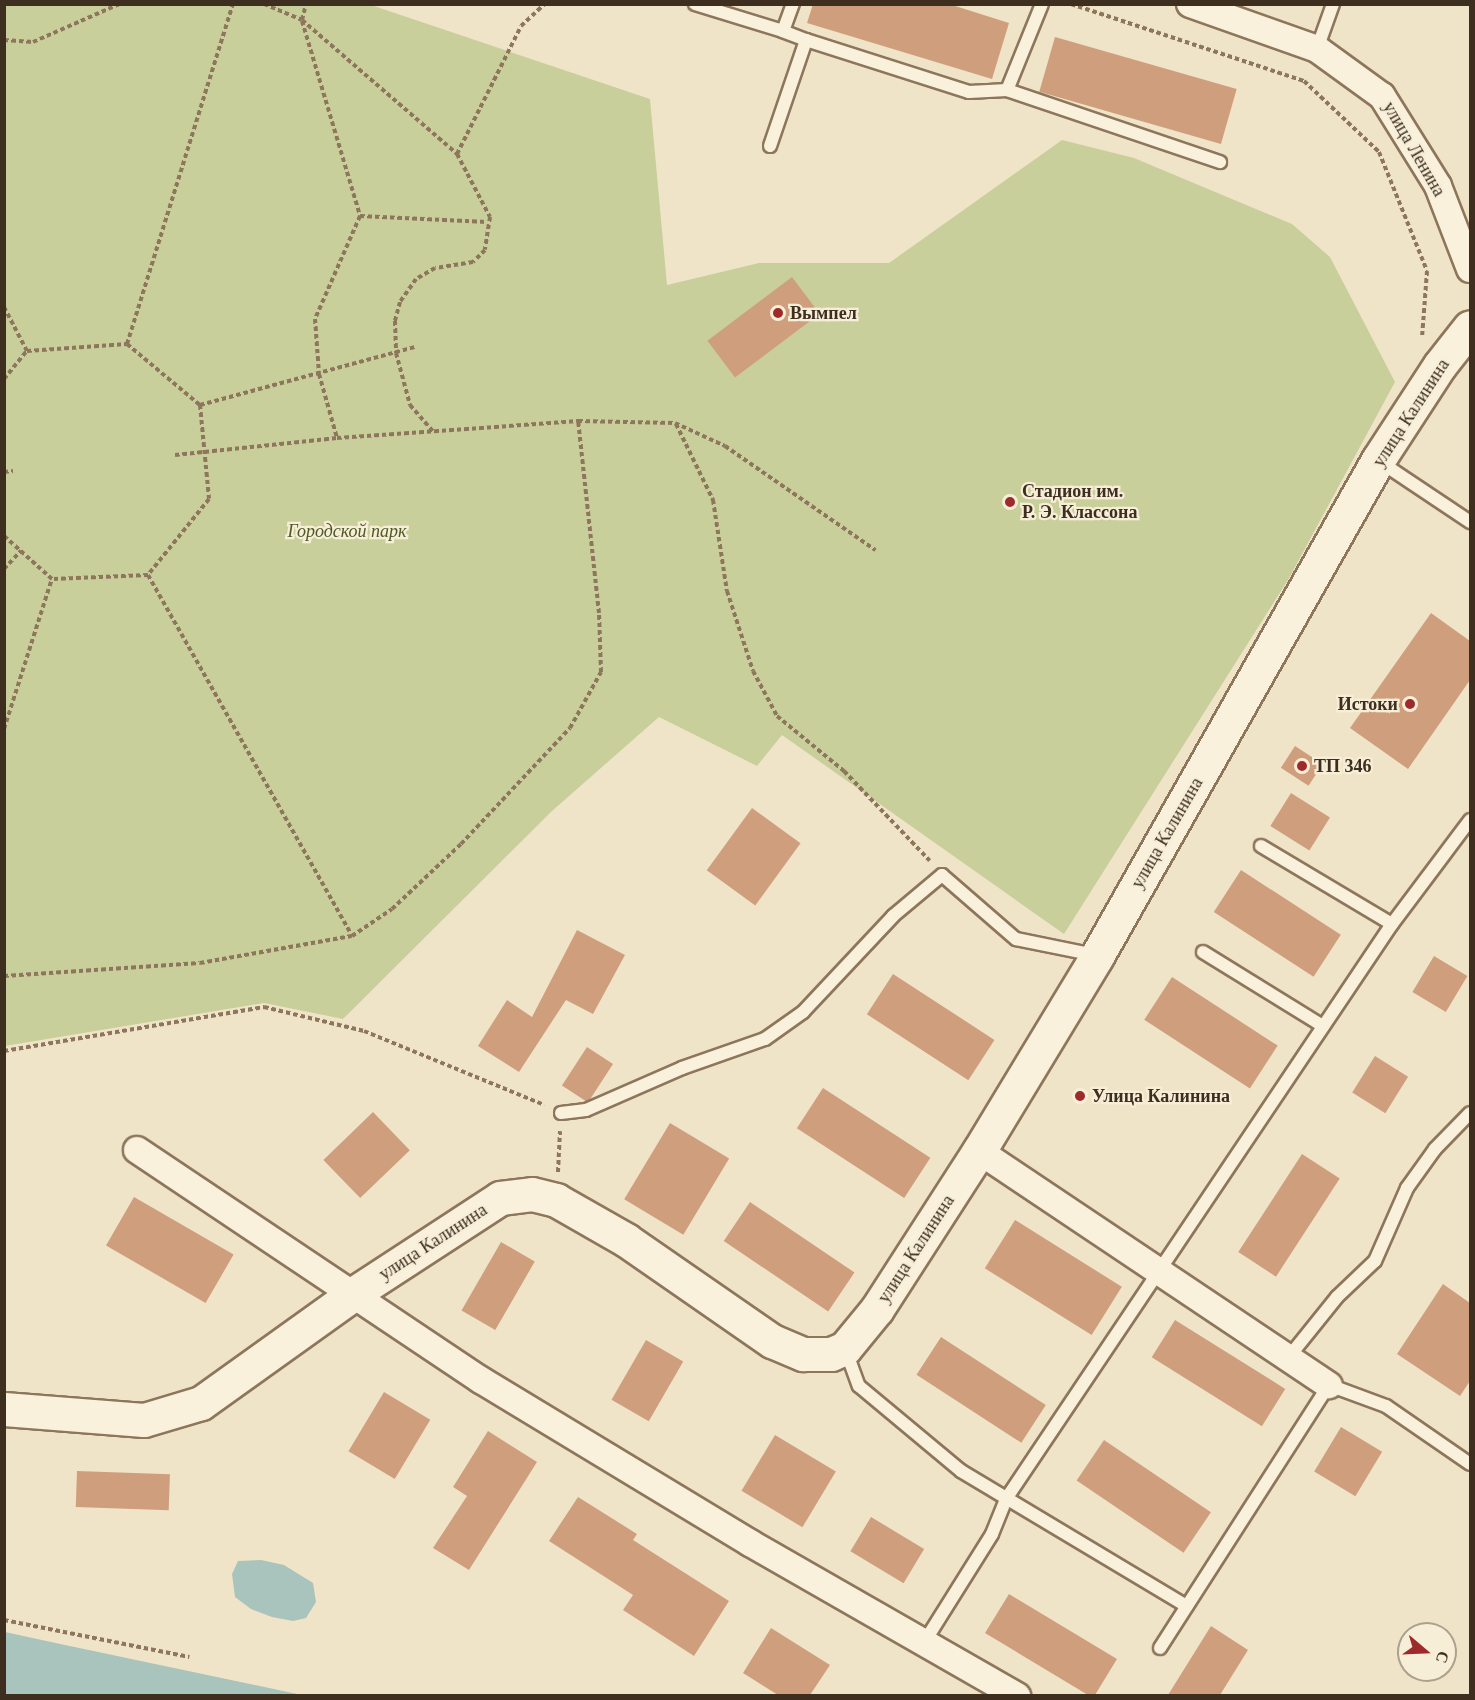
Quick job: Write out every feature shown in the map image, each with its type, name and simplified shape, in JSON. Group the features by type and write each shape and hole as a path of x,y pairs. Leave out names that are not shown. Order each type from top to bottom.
{"street":[{"name":"улица Ленина","path":"1190,4 1317,49 1382,96 1438,186 1470,269"},
{"name":"улица Калинина","path":"4,1409 144,1420 201,1403 352,1294 500,1198 532,1194 556,1200 626,1240 772,1341 803,1354 831,1354 845,1348 877,1309 979,1151 1097,956 1378,460 1440,365 1470,327"},
{"path":"137,1150 481,1380 750,1543 1017,1695"},
{"path":"979,1151 1159,1269 1329,1385"}],"lane":[{"path":"695,4 969,92 1007,90 1220,162"},
{"path":"783,31 793,4"},
{"path":"1007,90 1042,4"},
{"path":"1317,49 1333,4"},
{"path":"770,146 806,40"},
{"path":"1378,460 1470,522"},
{"path":"925,1641 992,1534 1006,1499 1392,924 1470,820"},
{"path":"1261,846 1392,924"},
{"path":"561,1113 586,1110 682,1068 765,1039 802,1012 892,916 942,875 1016,939 1097,956"},
{"path":"1203,952 1323,1026"},
{"path":"1288,1358 1337,1297 1375,1261 1407,1188 1435,1149 1470,1113"},
{"path":"845,1348 859,1386 961,1471 1187,1606"},
{"path":"1160,1648 1329,1385 1386,1406 1470,1464"}],"path":[{"path":"4,40 33,42 119,4"},
{"path":"127,344 233,4"},
{"path":"264,4 302,20 457,154 490,217 491,232 485,250 474,262 435,268 416,279 400,302 395,321 396,352 411,405 432,431"},
{"path":"306,4 302,20 360,216 315,319 319,374 337,438"},
{"path":"457,154 521,26 545,4"},
{"path":"1071,4 1304,81 1379,152 1427,272 1424,331 1419,342"},
{"path":"360,216 487,222"},
{"path":"4,307 27,351"},
{"path":"4,379 27,351 127,344 200,405 208,499 148,574 52,579 4,536"},
{"path":"200,405 415,347"},
{"path":"4,976 200,963 352,936 393,909 469,836 570,728 601,672 599,613 578,421"},
{"path":"175,455 204,454 337,438 578,421 675,423 725,446 875,550"},
{"path":"675,423 713,500 727,591 753,671 777,716 844,771 942,875"},
{"path":"4,472 13,471"},
{"path":"4,569 21,550"},
{"path":"148,574 352,936"},
{"path":"4,729 52,579"},
{"path":"4,1052 264,1007 364,1031 561,1113 556,1200"},
{"path":"4,1620 189,1657"}],"green space":[{"name":"Городской парк","path":"5,5 371,5 650,99 667,285 759,263 889,263 1062,140 1134,158 1292,224 1330,257 1395,382 1288,580 1064,934 782,735 757,766 659,717 552,811 343,1019 264,1003 5,1046"}],"water":[{"path":"261,1560 284,1565 313,1583 316,1602 306,1618 293,1621 272,1617 251,1609 235,1597 232,1574 238,1561"},
{"path":"5,1632 65,1645 302,1695 5,1695"}],"building":[{"path":"813,4 949,4 1009,23 992,79 807,23"},
{"path":"1055,37 1237,89 1221,144 1039,92"},
{"path":"792,277 820,314 735,378 707,341"},
{"name":"Истоки","path":"1431,613 1470,641 1470,680 1408,769 1350,728"},
{"name":"ТП 346","path":"1295,746 1323,764 1309,786 1281,768"},
{"path":"1291,793 1330,817 1309,850 1270,826"},
{"path":"752,808 801,843 755,906 707,870"},
{"path":"1241,870 1341,935 1314,977 1214,912"},
{"path":"577,930 625,955 593,1014 566,1000 519,1072 478,1046 507,1000 532,1017"},
{"path":"1434,956 1467,976 1446,1012 1412,992"},
{"path":"893,974 994,1040 968,1080 867,1014"},
{"path":"1172,977 1278,1046 1250,1088 1144,1020"},
{"path":"587,1047 613,1064 588,1102 562,1086"},
{"path":"1375,1056 1408,1077 1385,1113 1352,1092"},
{"path":"823,1088 930,1158 904,1198 797,1128"},
{"path":"373,1112 410,1150 360,1198 323,1160"},
{"path":"670,1123 729,1159 683,1235 624,1199"},
{"path":"1302,1154 1340,1179 1276,1277 1238,1252"},
{"path":"134,1197 234,1254 206,1303 106,1245"},
{"path":"750,1202 854,1272 828,1311 724,1241"},
{"path":"1015,1220 1122,1287 1092,1335 985,1268"},
{"path":"501,1242 535,1262 495,1330 461,1310"},
{"path":"1443,1284 1470,1303 1470,1381 1460,1396 1397,1354"},
{"path":"1175,1320 1285,1389 1262,1426 1152,1357"},
{"path":"941,1337 1046,1405 1021,1443 916,1375"},
{"path":"646,1340 683,1362 649,1421 612,1400"},
{"path":"384,1392 430,1420 395,1479 348,1451"},
{"path":"1341,1427 1382,1452 1355,1496 1314,1472"},
{"path":"488,1431 537,1462 469,1570 433,1548 467,1496 453,1487"},
{"path":"775,1435 836,1472 802,1527 742,1491"},
{"path":"1104,1440 1211,1512 1184,1553 1077,1481"},
{"path":"77,1471 170,1474 169,1510 76,1507"},
{"path":"578,1497 637,1534 633,1540 729,1601 694,1656 623,1610 633,1595 549,1541"},
{"path":"871,1517 924,1549 904,1583 850,1551"},
{"path":"1009,1594 1117,1659 1095,1695 1088,1695 985,1633"},
{"path":"1211,1626 1248,1650 1220,1695 1168,1695"},
{"path":"771,1628 830,1665 810,1695 778,1695 743,1673"}],"place":[{"name":"Вымпел","path":"778,313"},
{"name":"Стадион им. Р. Э. Классона","path":"1010,502"},
{"name":"Истоки","path":"1410,704"},
{"name":"ТП 346","path":"1302,766"},
{"name":"Улица Калинина","path":"1080,1096"}]}
